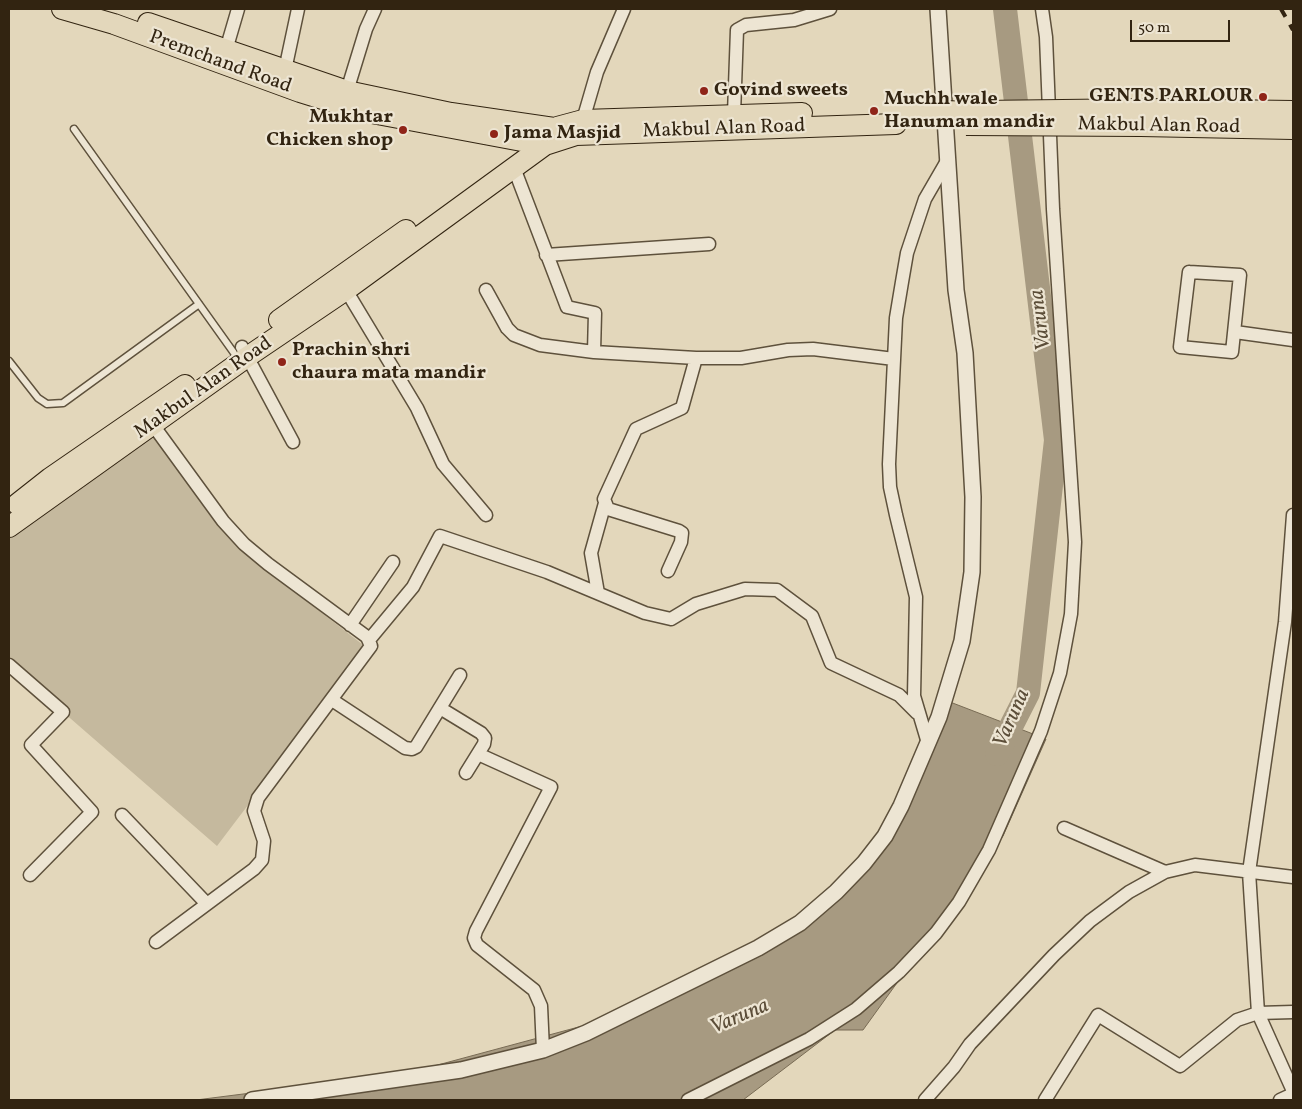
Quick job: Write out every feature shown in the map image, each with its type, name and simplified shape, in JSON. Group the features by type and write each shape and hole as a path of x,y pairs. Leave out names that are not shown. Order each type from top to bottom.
{"highway":[{"name":"Premchand Road","path":"62,9 114,24 300,92 361,111 527,142"},
{"name":"Premchand Road","path":"106,9 347,91 451,113 554,128"},
{"path":"896,118 1143,118 1293,111"},
{"name":"Makbul Alan Road","path":"342,284 536,135 554,128 583,120 734,114 896,118"},
{"name":"Makbul Alan Road","path":"9,527 103,451 241,352 514,168 545,145 576,135 896,118"},
{"name":"Makbul Alan Road","path":"1143,118 1293,129"},
{"name":"Makbul Alan Road","path":"9,511 50,478 153,425 241,352"}],"street":[{"path":"226,50 238,9"},
{"path":"285,70 298,9"},
{"path":"347,91 366,29 375,9"},
{"path":"583,120 597,72 624,9"},
{"path":"734,114 737,30 746,25 794,20 830,9"},
{"path":"252,1100 461,1070 543,1050 681,987 758,948 800,922 853,875 885,836 901,806 939,717 962,641 972,572 973,497 965,354 956,290 938,9"},
{"path":"688,1100 809,1038 856,1009 899,972 936,933 959,902 989,850 1040,731 1060,673 1071,614 1075,542 1053,209 1046,37 1042,9"},
{"path":"928,743 917,713 912,677 916,597 890,487 894,359 896,318 907,253 925,199 947,161"},
{"path":"514,168 567,307 595,313 594,352"},
{"path":"546,255 708,244"},
{"path":"1189,272 1240,276 1235,332 1232,352 1180,347 1189,272"},
{"path":"342,284 412,400 443,464 486,515"},
{"path":"486,290 498,315 514,335 540,345 594,352 696,358 741,358 799,349 894,359"},
{"path":"1235,332 1293,340"},
{"path":"241,352 293,442"},
{"path":"598,593 590,552 606,495 636,429 682,408 696,358"},
{"path":"153,425 223,522 244,544 369,640 370,649 255,805 256,820 264,841 262,860 254,869 156,942"},
{"path":"605,504 608,509 613,511 679,530 682,533 681,542 668,571"},
{"path":"1280,1100 1293,1093 1258,1013 1249,872 1286,622 1293,515"},
{"path":"369,640 413,587 440,536 547,572 645,613 670,619 696,604 745,589 776,590 812,616 831,663 899,695 917,713"},
{"path":"350,625 393,562"},
{"path":"9,665 63,712 31,744 92,812 30,875"},
{"path":"332,700 408,750 416,747 460,675"},
{"path":"440,708 484,735 485,740 466,773"},
{"path":"478,754 552,787 474,938 477,944 534,990 541,1006 543,1050"},
{"path":"122,815 207,904"},
{"path":"1064,828 1165,872"},
{"path":"924,1100 986,1027 1090,921 1129,892 1165,872 1195,865 1293,876"},
{"path":"1045,1100 1098,1015 1180,1066 1237,1020 1258,1013 1293,1012"},
{"path":"1281,1064 1293,1060"}],"lane":[{"path":"74,129 199,304 241,352"},
{"path":"9,361 38,398 47,404 63,403 199,304"}],"shaded area":[{"path":"151,428 245,553 367,648 217,846 9,665 9,528"}],"water":[{"path":"950,702 1046,739 1003,836 863,1030 835,1030 743,1100 196,1100 408,1073 612,1018 783,938 894,832"}],"waterway":[{"name":"Varuna","path":"997,754 1028,693 1056,440 1005,9"}],"railway":[{"path":"1281,9 1293,30"}],"place":[{"name":"Govind sweets","path":"704,91"},
{"name":"GENTS PARLOUR","path":"1263,97"},
{"name":"Muchh wale Hanuman mandir","path":"874,111"},
{"name":"Mukhtar Chicken shop","path":"403,130"},
{"name":"Jama Masjid","path":"494,134"},
{"name":"Prachin shri chaura mata mandir","path":"282,362"}]}
